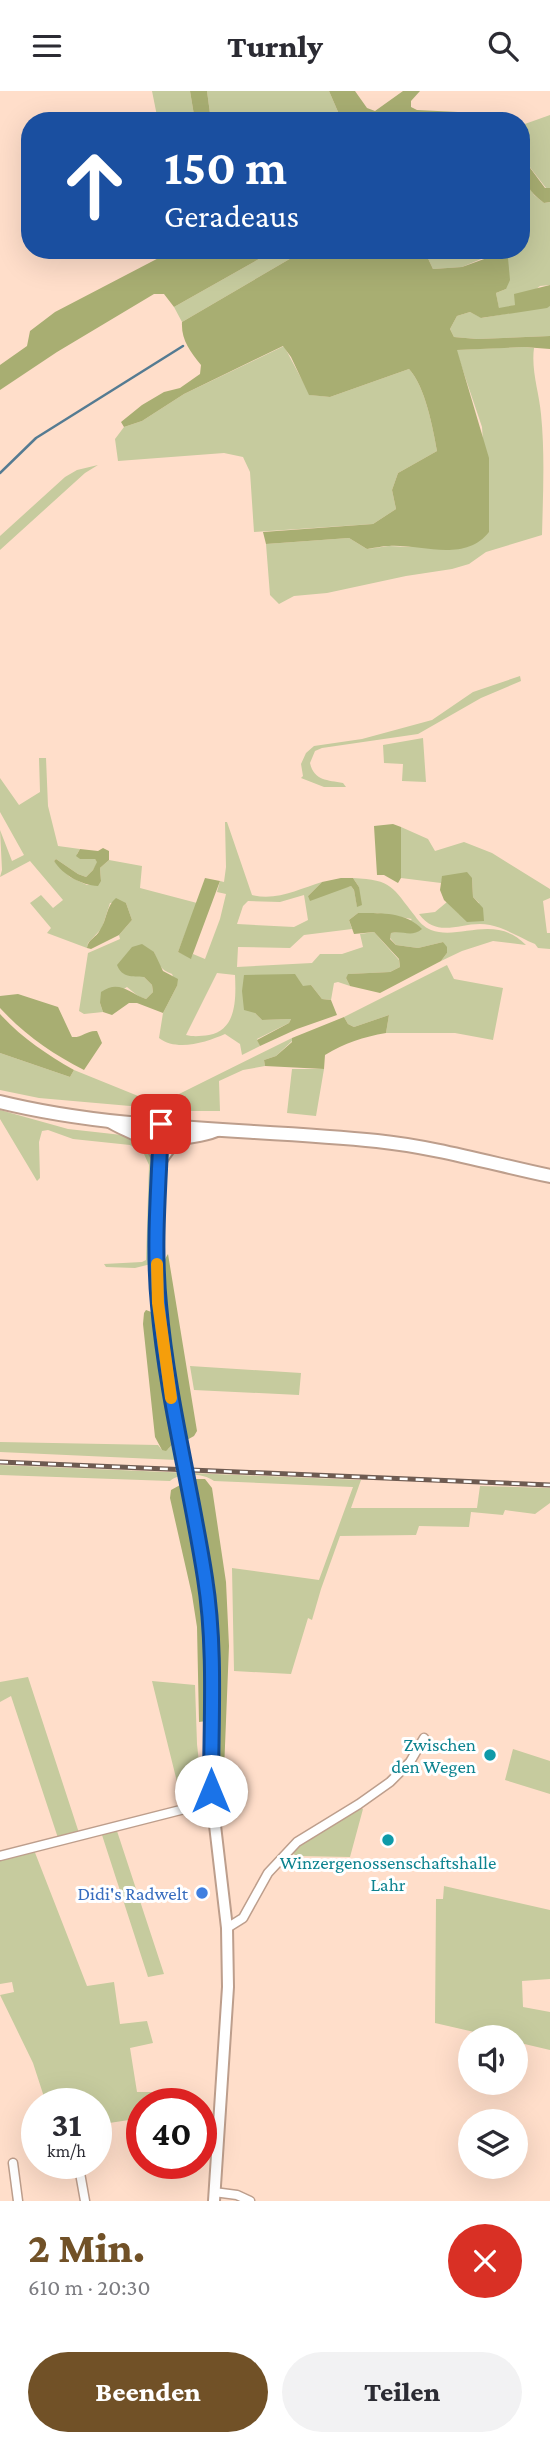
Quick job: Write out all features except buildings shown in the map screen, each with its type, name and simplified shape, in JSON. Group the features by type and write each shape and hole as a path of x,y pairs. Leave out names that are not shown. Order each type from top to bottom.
{"main road":[{"path":"0,1102 108,1121 379,1141 550,1177"}],"street":[{"path":"108,1121 120,1129 142,1137 156,1153 160,1164"},
{"path":"161,1124 157,1226 158,1303 179,1440 205,1579 211,1629 212,1802 227,1927 228,1987 214,2197 237,2195 250,2201"},
{"path":"160,1164 176,1141 187,1136 207,1135 220,1129"},
{"path":"227,1927 237,1924 243,1918 268,1873 297,1842 359,1804 390,1781 410,1762 424,1738"},
{"path":"0,1856 212,1802"},
{"path":"13,2163 18,2201"},
{"path":"81,2179 85,2201"}],"green space":[{"path":"152,91 190,91 194,112 156,112"},
{"path":"190,91 207,91 210,112 194,112"},
{"path":"207,91 329,91 338,112 210,112"},
{"path":"329,91 355,91 367,108 375,111 403,91 420,91 411,101 411,107 417,110 458,112 338,112"},
{"path":"550,115 550,188 546,188 530,167 530,122"},
{"path":"530,168 545,188 550,188 550,202 544,203 530,190"},
{"path":"530,188 544,203 550,202 550,285 540,286 516,305 499,309 496,293 506,289 487,259 530,259"},
{"path":"157,259 259,259 174,307 164,294 154,294 0,390 0,365 27,346 30,331 55,312"},
{"path":"259,259 290,259 182,322 174,307"},
{"path":"290,259 428,259 433,269 462,267 484,259 508,259 510,280 506,289 496,293 499,308 515,305 514,294 550,285 550,306 547,308 481,318 470,312 457,316 450,329 454,337 477,339 550,336 550,349 524,347 457,350 489,458 489,532 468,547 455,550 402,546 367,549 349,538 266,544 263,532 373,524 396,509 392,490 398,473 437,451 424,396 409,369 330,397 309,395 283,346 184,394 142,421 124,427 121,422 142,405 164,392 180,388 200,374 201,365 185,340 182,322"},
{"path":"428,259 481,259 462,267 433,269"},
{"path":"550,306 550,336 477,339 454,337 450,329 457,316 470,312 482,318"},
{"path":"284,346 310,395 330,397 409,369 415,376 428,408 437,451 398,473 392,490 396,509 373,524 254,532 250,472 243,457 224,453 118,461 115,439 124,427 142,421 184,394"},
{"path":"534,348 534,373 541,414 542,535 486,552 469,564 452,569 327,593 294,596 279,604 270,595 266,544 349,538 367,549 409,547 489,532 482,427 456,350"},
{"path":"98,465 85,473 0,550 0,536 65,477 77,470"},
{"path":"520,676 521,681 481,698 418,734 315,751 310,763 315,773 322,779 343,783 346,787 324,787 301,778 301,764 306,753 314,746 362,739 432,720 473,692"},
{"path":"423,738 426,782 402,781 403,764 384,763 383,745"},
{"path":"39,758 46,758 48,806 58,846 80,849 77,854 80,859 95,859 98,862 86,877 56,859 54,861 70,877 87,885 101,881 100,868 109,860 142,866 140,888 197,903 178,952 191,958 193,954 205,959 220,919 226,894 217,892 220,881 224,882 226,867 225,822 252,895 279,895 322,882 308,896 351,886 357,906 359,887 353,878 376,881 384,883 396,892 420,922 431,930 453,932 490,929 514,936 526,945 493,941 441,961 447,953 443,942 418,948 396,945 390,938 391,933 397,932 412,919 358,913 349,920 352,929 304,935 290,948 238,947 237,967 312,963 320,954 342,954 363,947 360,934 374,932 399,960 400,967 390,972 349,974 346,978 350,986 334,983 331,1000 322,999 311,985 255,1013 262,1020 291,1019 289,1023 257,1039 260,1046 242,1055 240,1044 225,1034 192,1044 166,1042 159,1038 163,1013 177,986 172,974 160,966 154,952 144,977 152,985 153,992 146,999 127,987 100,1003 103,1012 84,1014 79,1011 88,953 120,939 119,935 132,920 126,903 110,903 102,928 88,943 87,948 47,933 51,928 30,903 41,895 53,908 63,900 30,861 0,877 0,830 12,861 24,855 0,812 0,778 19,805 40,792","holes":["304,895 308,920 294,927 237,924 243,906 248,901 280,902","217,973 235,975 235,1003 230,1020 218,1032 203,1036 186,1035"]},
{"path":"393,824 401,827 401,878 398,883 384,875 377,875 374,826"},
{"path":"401,827 428,839 435,851 464,842 492,853 550,889 550,898 543,901 547,933 550,933 550,949 538,948 513,933 490,925 443,928 427,922 419,914 435,912 447,902 459,914 479,903 473,897 472,878 443,876 441,883 401,878"},
{"path":"103,848 109,851 109,860 100,868 101,881 98,886 73,878 62,871 54,861 56,859 86,877 97,862 95,859 80,859 76,856 80,849 98,851"},
{"path":"467,872 472,878 473,897 483,908 484,921 467,922 444,900 440,890 442,876"},
{"path":"205,878 220,881 191,959 178,952"},
{"path":"353,878 359,887 362,905 357,907 351,886 310,901 308,896 322,882"},
{"path":"116,898 126,903 132,920 119,935 91,949 87,948 98,933 110,905"},
{"path":"358,913 393,915 408,919 422,929 414,933 391,933 390,939 396,945 418,948 443,942 447,953 441,961 380,993 350,986 346,978 348,974 390,972 400,967 399,959 374,932 354,934 349,920"},
{"path":"142,944 154,952 163,971 178,979 163,1013 137,1003 129,1003 112,1015 103,1012 101,992 107,988 124,988 146,999 153,992 152,985 144,977 125,974 117,965 132,947"},
{"path":"447,965 454,979 503,988 493,1040 455,1033 386,1033 389,1015 354,1027 348,1024 344,1017"},
{"path":"295,974 303,986 311,985 322,999 331,1000 337,1015 260,1046 257,1040 289,1023 291,1019 262,1020 255,1013 244,1010 244,975"},
{"path":"18,994 58,1007 72,1037 97,1031 102,1043 84,1070 39,1043 0,1008 0,996"},
{"path":"0,1014 35,1045 74,1070 70,1077 0,1053"},
{"path":"389,1015 386,1033 354,1041 325,1055 324,1069 265,1066 264,1060 276,1056 292,1042 292,1038 344,1017 348,1024 354,1027"},
{"path":"292,1038 276,1056 264,1060 265,1066 243,1070 219,1081 220,1111 169,1111 167,1108 170,1101 179,1094"},
{"path":"0,1053 70,1077 74,1070 157,1106 153,1108 39,1098 0,1090"},
{"path":"292,1069 324,1069 316,1116 287,1113"},
{"path":"0,1110 68,1129 131,1136 145,1145 155,1165 154,1259 151,1264 135,1268 106,1267 104,1264 146,1260 149,1165 144,1154 130,1145 73,1139 48,1130 42,1131 39,1142 40,1178 37,1181 0,1119"},
{"path":"168,1254 197,1431 185,1441 163,1294 163,1268"},
{"path":"146,1310 154,1313 174,1443 166,1451 162,1450 155,1437 143,1324"},
{"path":"190,1366 301,1373 299,1395 194,1390"},
{"path":"0,1442 158,1445 162,1450 168,1449 174,1443 177,1460 0,1452"},
{"path":"0,1465 361,1480 351,1508 477,1508 480,1486 550,1488 550,1503 535,1514 505,1510 503,1515 471,1512 469,1527 419,1526 416,1535 340,1536 312,1620 308,1618 291,1674 234,1671 232,1568 319,1580 353,1487 214,1481 204,1476 192,1475 180,1476 170,1481 0,1475"},
{"path":"192,1479 205,1479 212,1488 226,1582 229,1646 223,1796 217,1796 217,1610 214,1581"},
{"path":"182,1484 199,1568 207,1640 206,1721 199,1722 197,1627 170,1498 171,1490"},
{"path":"28,1677 79,1833 58,1838 11,1696 0,1702 0,1682"},
{"path":"152,1681 195,1685 203,1800 183,1806"},
{"path":"513,1749 550,1761 550,1794 505,1780"},
{"path":"360,1807 363,1809 350,1857 297,1856 292,1853 305,1839"},
{"path":"117,1831 164,1974 148,1977 102,1835"},
{"path":"34,1850 87,1986 114,1982 120,2024 147,2021 153,2043 130,2048 136,2088 126,2088 126,2120 112,2123 112,2088 41,2088 33,2063 0,1995 14,1992 12,1982 0,1984 0,1859"},
{"path":"444,1886 550,1910 550,1979 522,1981 523,2007 550,2012 550,2050 528,2045 528,2025 458,2025 458,2028 435,2023 436,1899 443,1899"}],"waterway":[{"path":"0,473 36,438 183,346"}],"railway":[{"path":"0,1462 550,1485"}],"slow traffic":[{"path":"157,1264 158,1303 171,1398"}],"place":[{"name":"Zwischen den Wegen","path":"490,1755"},
{"name":"Winzergenossenschaftshalle Lahr","path":"388,1840"},
{"name":"Didi's Radwelt","path":"202,1893"}],"route":[{"path":"161,1124 157,1226 158,1303 171,1396 205,1579 211,1629 211,1791"}]}
